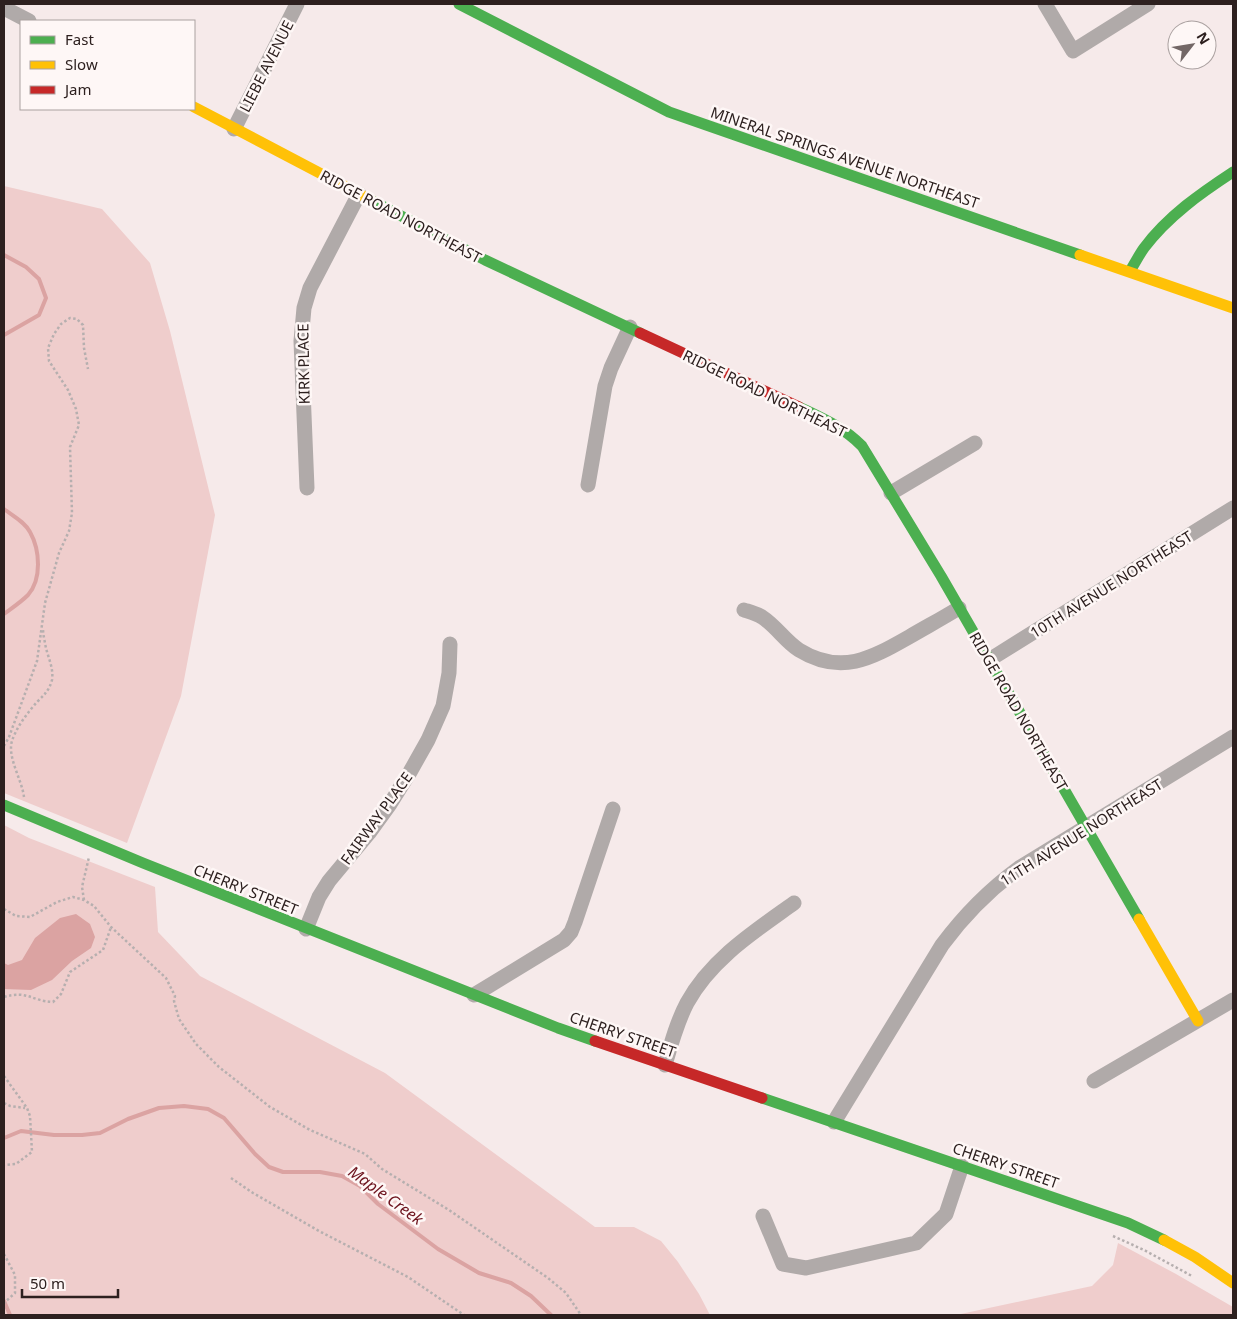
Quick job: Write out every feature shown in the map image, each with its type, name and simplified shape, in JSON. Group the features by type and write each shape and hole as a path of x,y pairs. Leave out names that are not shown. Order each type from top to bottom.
{"street":[{"name":"LIEBE AVENUE","path":"234,129 297,4"},
{"name":"MINERAL SPRINGS AVENUE NORTHEAST","path":"459,4 669,112 1233,308"},
{"path":"1045,4 1073,51 1148,4"},
{"path":"4,8 27,20"},
{"name":"RIDGE ROAD NORTHEAST","path":"195,108 485,260 837,425 850,434 862,446 891,493 1198,1021"},
{"path":"1130,272 1144,248 1167,222 1233,172"},
{"name":"KIRK PLACE","path":"307,488 301,340 304,308 310,288 360,194"},
{"path":"588,485 605,386 630,327"},
{"path":"891,493 975,444"},
{"name":"10TH AVENUE NORTHEAST","path":"989,660 1233,508"},
{"path":"744,610 762,617 798,650 821,660 846,663 876,656 959,608"},
{"name":"FAIRWAY PLACE","path":"306,929 319,897 329,881 369,833 390,804 428,740 443,706 449,673 450,644"},
{"name":"11TH AVENUE NORTHEAST","path":"834,1122 942,945 958,922 977,902 997,884 1034,858 1233,737"},
{"name":"CHERRY STREET","path":"4,805 306,929 558,1028 1128,1223 1205,1262 1233,1283"},
{"path":"474,996 564,940 571,932 613,809"},
{"path":"665,1065 677,1024 687,1002 700,982 716,963 734,947 794,903"},
{"path":"1094,1081 1233,1000"},
{"path":"763,1216 783,1264 806,1268 916,1243 946,1214 962,1166"}],"path":[{"path":"4,746 37,661 42,619 59,553 69,531 72,513 70,447 79,425 76,409 68,390 49,361 48,348 61,324 70,318 78,319 83,326 84,348 88,369"},
{"path":"22,812 25,799 14,763 12,742 36,703 48,692 52,679 51,665 44,643 42,619"},
{"path":"84,900 82,887 93,842"},
{"path":"4,909 16,916 30,917 58,902 73,897 84,900 94,906 111,927 166,978 175,996 174,1001 179,1019 196,1044 219,1067 270,1107 310,1130 364,1154 382,1169 449,1210 548,1278 566,1293 581,1315"},
{"path":"4,997 18,993 41,1001 53,1002 61,994 70,972 102,950 111,927"},
{"path":"4,1076 27,1108 30,1116 32,1152 16,1164 4,1165"},
{"path":"4,1102 10,1106 27,1108"},
{"path":"231,1178 253,1193 319,1230 408,1277 464,1315"},
{"path":"4,1254 15,1275 16,1293 4,1303"}],"shaded area":[{"path":"4,186 102,209 150,263 170,331 215,515 181,696 127,843 4,793"},
{"path":"4,825 29,838 155,887 158,932 200,976 385,1073 595,1227 634,1227 661,1241 678,1262 710,1315 4,1315"},
{"path":"76,914 90,924 95,937 91,948 72,961 52,980 31,990 4,989 4,963 8,965 22,960 35,938 60,918"},
{"path":"1118,1243 1233,1307 1233,1315 956,1315 1092,1286 1113,1265"}],"waterway":[{"name":"Maple Creek","path":"4,255 26,267 39,279 46,298 39,315 4,335"},
{"name":"Maple Creek","path":"4,509 28,528 36,547 38,564 36,581 33,588 25,598 4,614"},
{"name":"Maple Creek","path":"4,1138 21,1131 54,1135 100,1133 128,1119 159,1108 184,1106 208,1109 224,1118 255,1154 269,1167 283,1172 320,1172 342,1176 360,1186 378,1204 438,1249 479,1273 511,1283 531,1296 551,1315"},
{"path":"4,1301 10,1315"}],"traffic: fast":[{"path":"459,4 669,112 1080,255"},
{"path":"1130,271 1153,236 1174,215 1233,172"},
{"path":"371,200 485,260 640,333"},
{"path":"799,407 840,428 862,446 941,576 1139,919"},
{"path":"4,805 143,863 595,1041"},
{"path":"762,1098 1128,1223 1164,1240"}],"traffic: slow":[{"path":"195,108 371,200"},
{"path":"1080,255 1233,308"},
{"path":"1139,919 1198,1021"},
{"path":"1164,1240 1195,1257 1233,1283"}],"traffic: jam":[{"path":"640,333 799,407"},
{"path":"595,1041 762,1098"}]}
